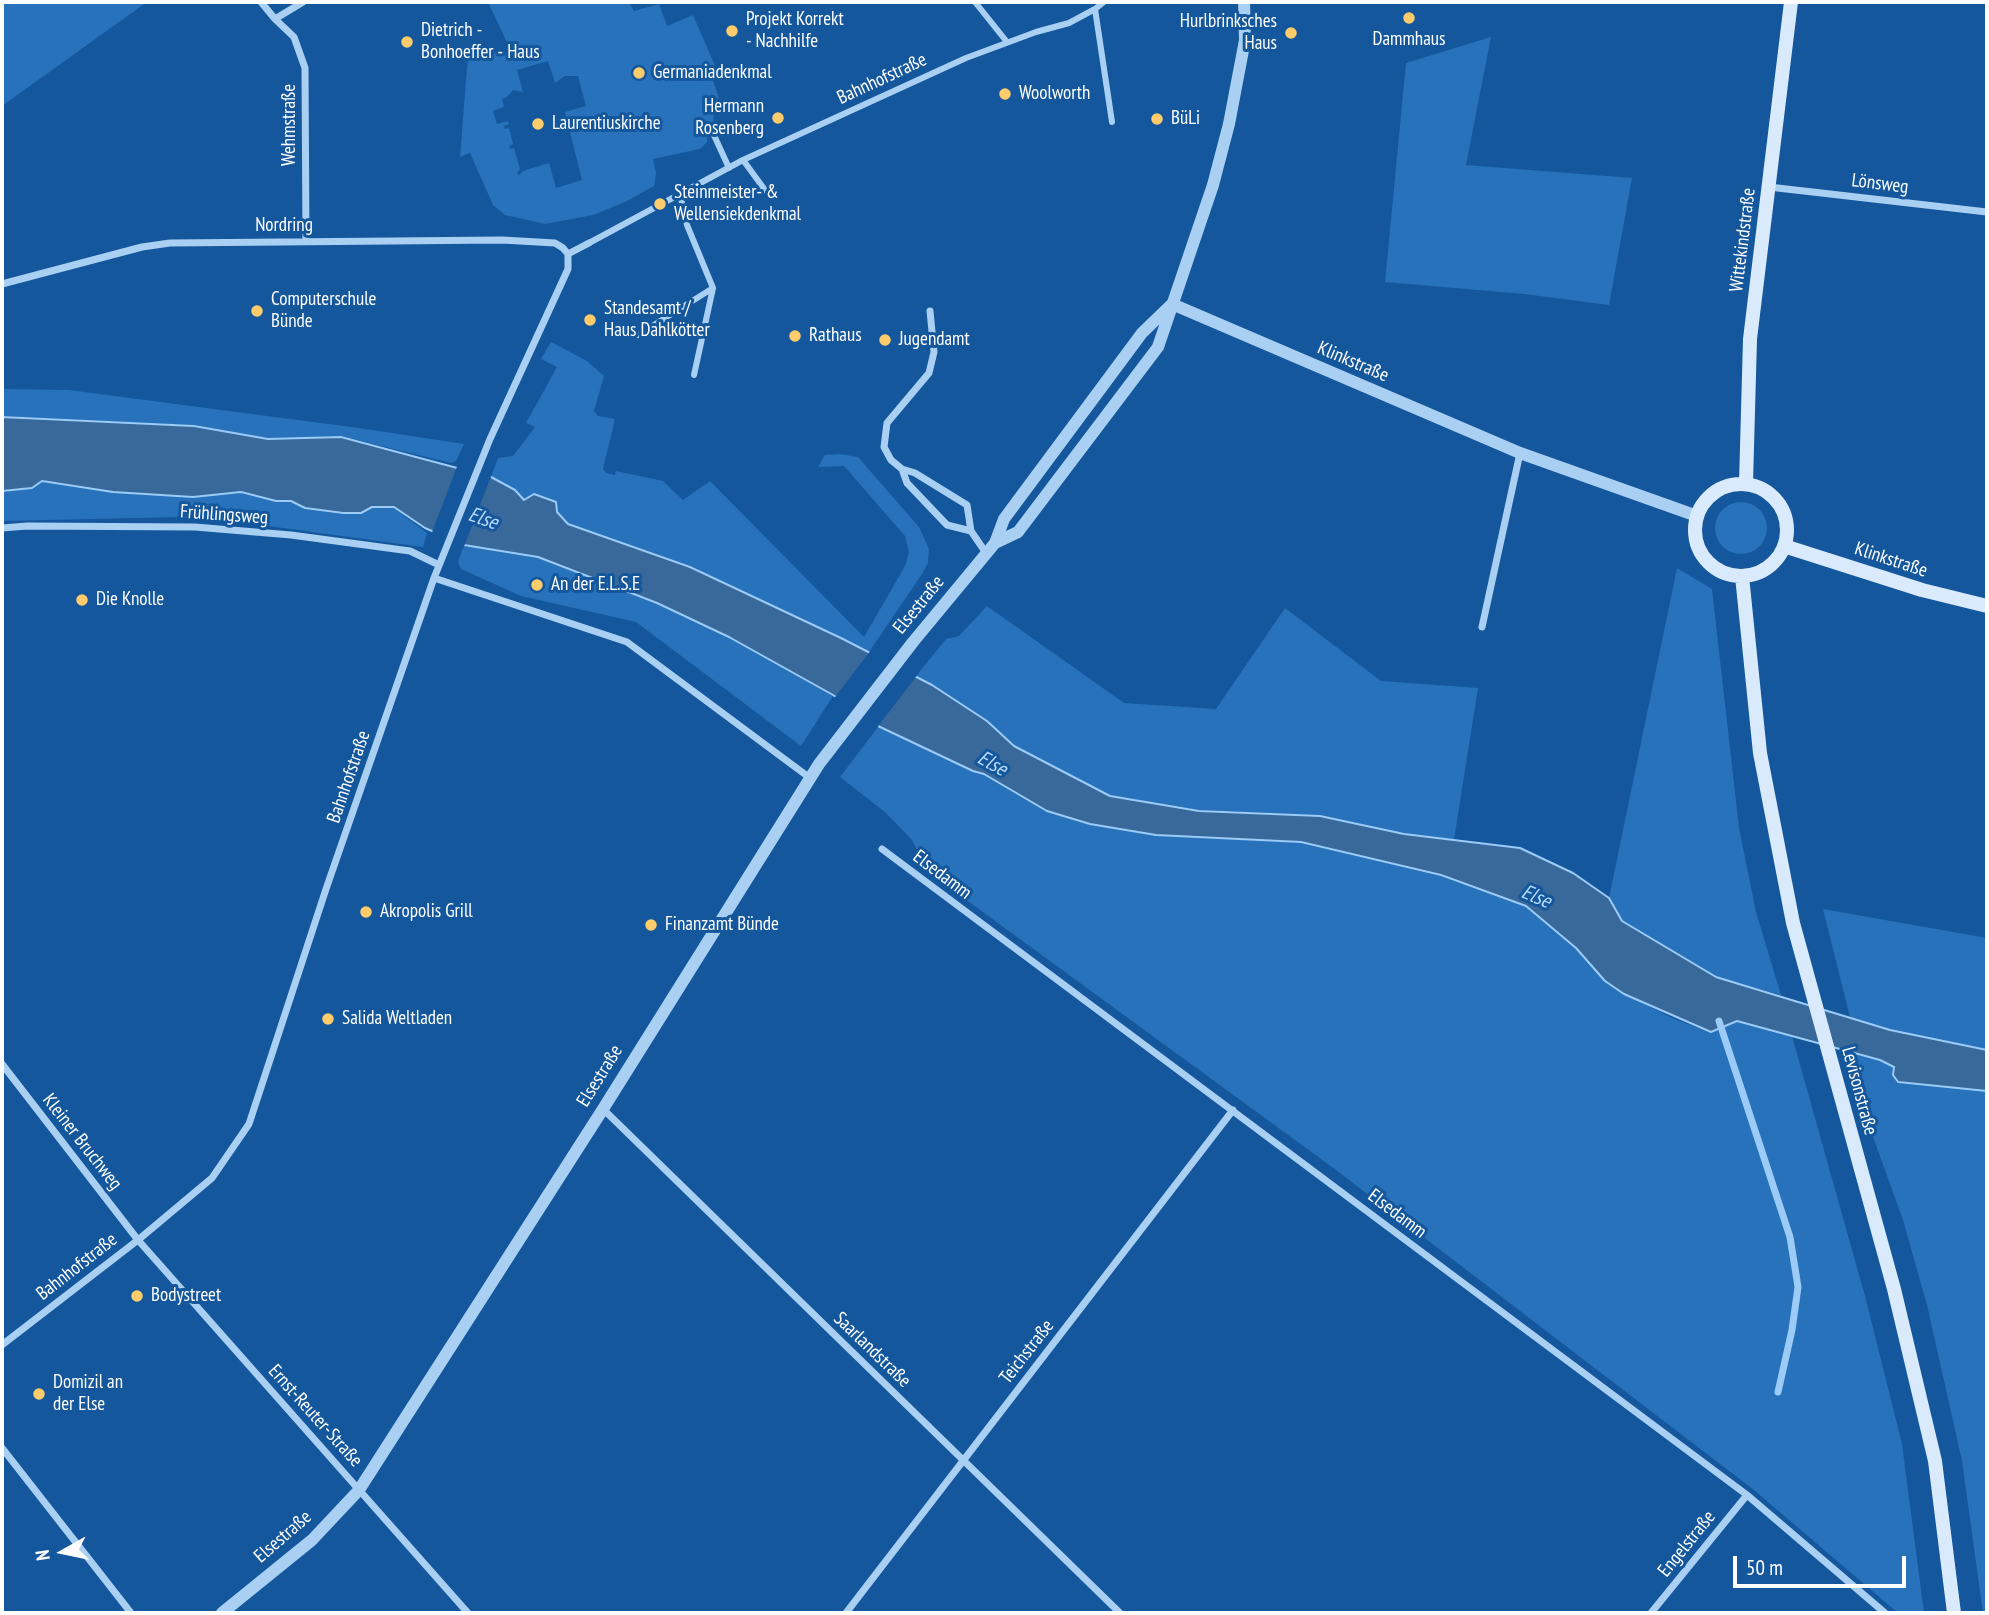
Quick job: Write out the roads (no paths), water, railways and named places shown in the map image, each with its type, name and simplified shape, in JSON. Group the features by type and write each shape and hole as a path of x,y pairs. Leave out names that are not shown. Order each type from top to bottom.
{"main road":[{"name":"Wittekindstraße","path":"1745,484 1750,339 1791,2"},
{"path":"1745,484 1772,494 1781,505 1788,532 1778,558 1768,568 1742,576 1728,574 1714,567 1704,557 1695,530 1697,516 1704,502 1716,491 1730,485 1745,484"},
{"name":"Klinkstraße","path":"1784,546 1922,590 1987,606"},
{"name":"Levisonstraße","path":"1742,576 1760,753 1793,923 1894,1289 1935,1461 1954,1613"}],"street":[{"name":"Wehmstraße","path":"261,2 294,37 305,68 306,241"},
{"path":"275,19 303,2"},
{"path":"975,2 1007,43"},
{"name":"Bahnhofstraße","path":"2,1345 138,1240 212,1178 249,1124 326,889 434,578 479,465 568,269 568,254 743,160 966,58 1069,23 1104,2"},
{"name":"Elsestraße","path":"991,548 1018,533 1158,347 1213,185 1229,124 1245,40 1244,2"},
{"path":"1095,9 1112,122"},
{"path":"713,133 729,168"},
{"path":"743,160 765,190"},
{"name":"Lönsweg","path":"1769,187 1987,212"},
{"path":"680,194 687,225 713,288 694,375"},
{"name":"Nordring","path":"2,284 142,247 170,243 515,241 555,243 568,254"},
{"path":"638,335 713,288"},
{"name":"Elsestraße","path":"222,1613 312,1540 359,1490 828,751 991,548 1004,519 1142,333 1172,304"},
{"name":"Klinkstraße","path":"1172,304 1520,453 1697,516"},
{"path":"930,311 933,352 929,373 887,422 884,447 891,460 901,469 907,483 947,526 971,531 991,548"},
{"path":"1482,627 1520,453"},
{"path":"901,469 915,473 967,505 971,531"},
{"name":"Frühlingsweg","path":"2,528 195,527 410,551 439,565"},
{"path":"434,578 627,642 810,778"},
{"name":"Elsedamm","path":"882,849 1747,1495 1885,1613"},
{"name":"Kleiner Bruchweg","path":"2,1064 138,1240"},
{"name":"Saarlandstraße","path":"603,1109 1120,1613"},
{"name":"Teichstraße","path":"846,1613 1233,1110"},
{"name":"Ernst-Reuter-Straße","path":"138,1240 468,1613"},
{"path":"2,1448 131,1613"},
{"name":"Engelstraße","path":"1651,1613 1747,1495"}],"water":[{"name":"Else","path":"2,417 194,426 268,439 341,437 491,477 515,490 524,500 534,494 556,502 557,512 568,524 690,567 843,639 932,685 987,721 1014,746 1110,796 1199,811 1320,816 1404,834 1520,848 1573,873 1609,898 1622,921 1716,977 1890,1030 1987,1050 1987,1091 1898,1082 1893,1075 1894,1067 1880,1060 1737,1021 1711,1032 1624,994 1605,981 1576,948 1526,906 1441,875 1301,842 1156,835 1090,824 1047,811 984,774 878,726 833,695 729,637 657,603 538,557 464,545 425,528 394,507 372,507 361,513 343,513 305,508 291,501 276,501 241,492 193,497 113,492 42,481 32,488 2,491"}],"waterway":[{"path":"1719,1021 1790,1237 1798,1287 1792,1330 1778,1392"}],"place":[{"name":"Dammhaus","path":"1409,18"},
{"name":"Projekt Korrekt - Nachhilfe","path":"732,31"},
{"name":"Hurlbrinksches Haus","path":"1291,33"},
{"name":"Dietrich - Bonhoeffer - Haus","path":"407,42"},
{"name":"Germaniadenkmal","path":"639,73"},
{"name":"Woolworth","path":"1005,94"},
{"name":"Hermann Rosenberg","path":"778,118"},
{"name":"BüLi","path":"1157,119"},
{"name":"Laurentiuskirche","path":"538,124"},
{"name":"Steinmeister- & Wellensiekdenkmal","path":"660,204"},
{"name":"Computerschule Bünde","path":"257,311"},
{"name":"Standesamt / Haus Dahlkötter","path":"590,320"},
{"name":"Rathaus","path":"795,336"},
{"name":"Jugendamt","path":"885,340"},
{"name":"An der E.L.S.E","path":"537,585"},
{"name":"Die Knolle","path":"82,600"},
{"name":"Akropolis Grill","path":"366,912"},
{"name":"Finanzamt Bünde","path":"651,925"},
{"name":"Salida Weltladen","path":"328,1019"},
{"name":"Bodystreet","path":"137,1296"},
{"name":"Domizil an der Else","path":"39,1394"}]}
